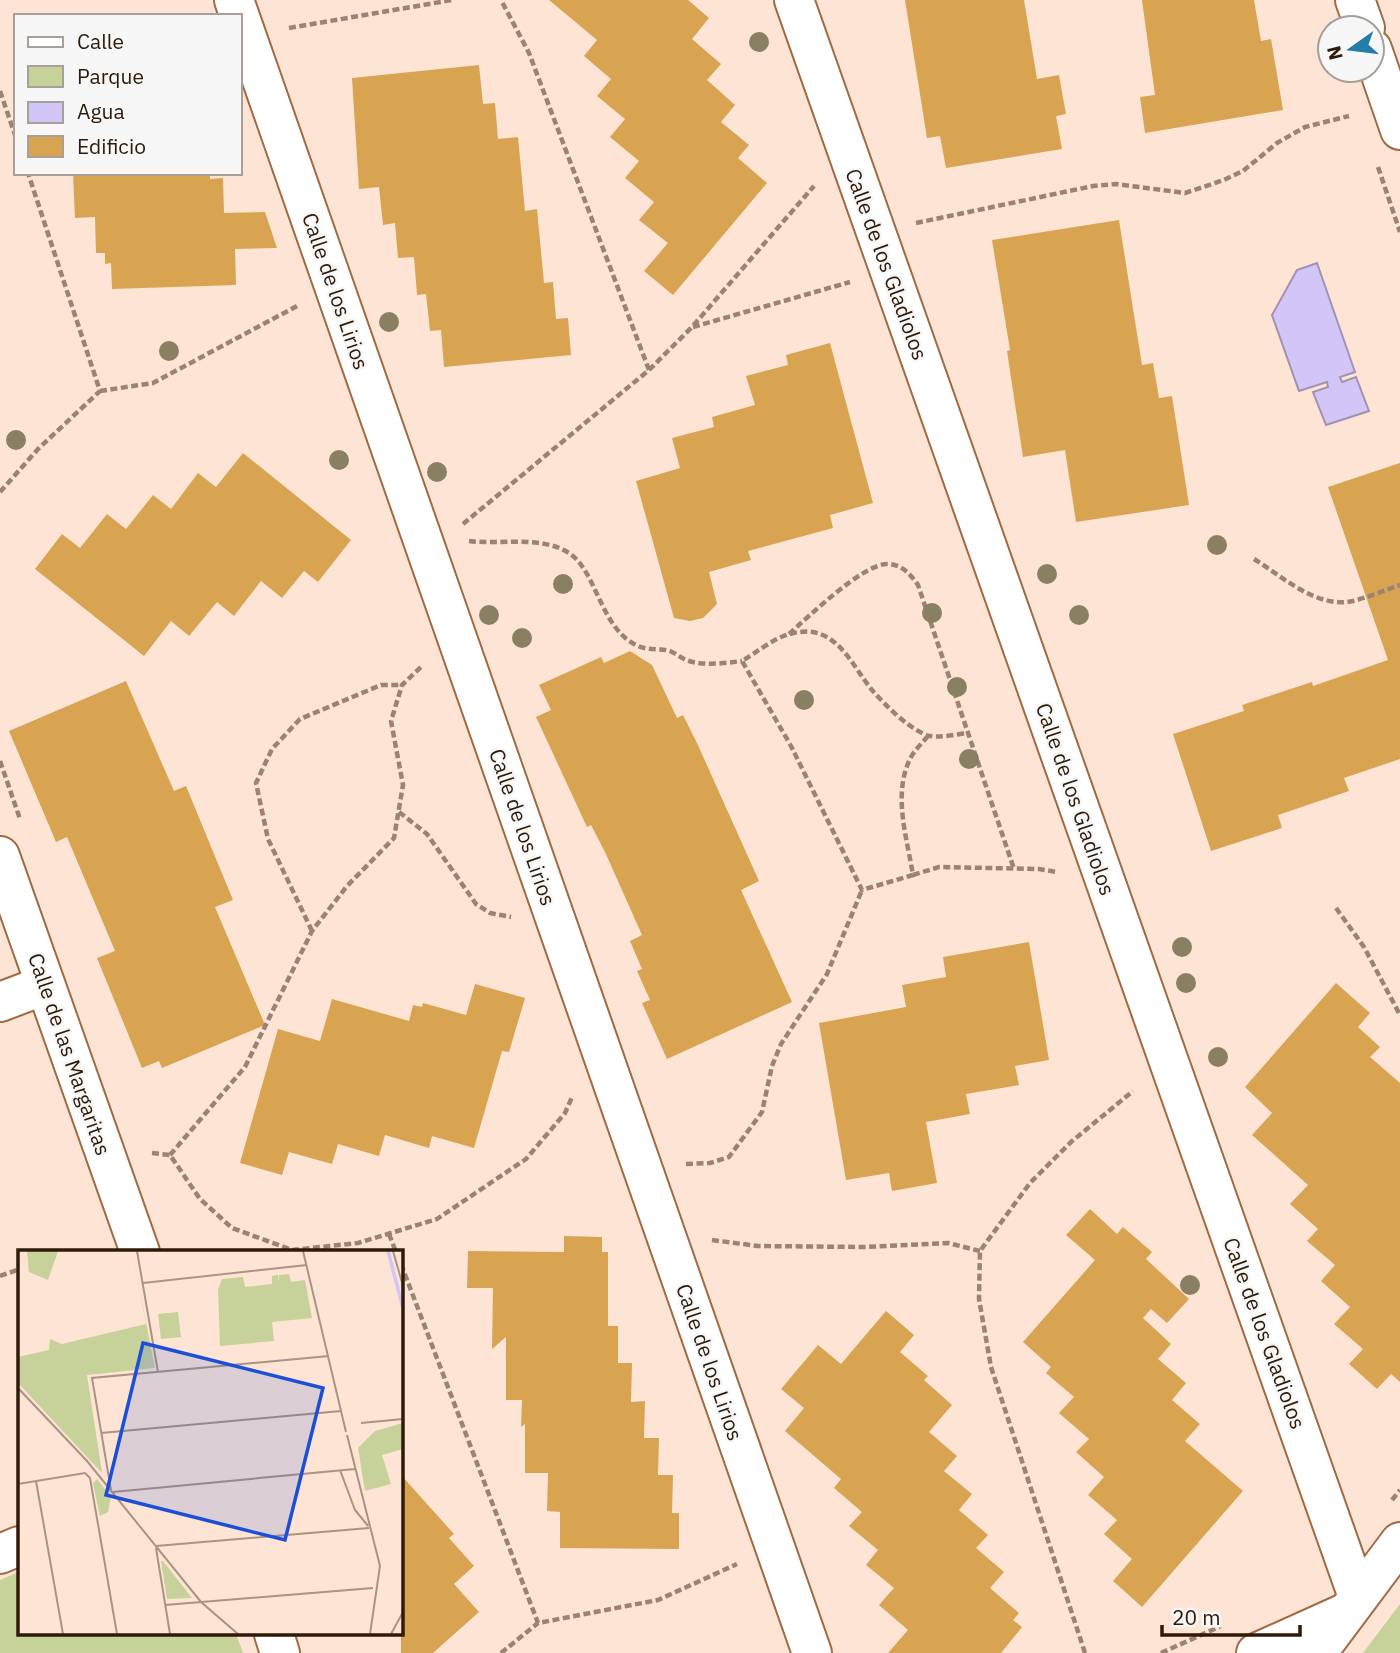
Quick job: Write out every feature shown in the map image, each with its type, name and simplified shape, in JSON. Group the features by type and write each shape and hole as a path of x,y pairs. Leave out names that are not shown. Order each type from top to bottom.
{"street":[{"name":"Calle de los Gladiolos","path":"794,0 1353,1605"},
{"name":"Calle de los Lirios","path":"242,23 812,1653"},
{"path":"1384,84 1400,130"},
{"name":"Calle de las Margaritas","path":"0,856 139,1250"},
{"path":"0,1002 45,985"},
{"path":"1317,1653 1400,1542"},
{"path":"0,1554 18,1546"},
{"path":"1256,1653 1353,1605"},
{"path":"275,1636 280,1653"}],"path":[{"path":"278,30 452,0"},
{"path":"501,0 529,53 649,370"},
{"path":"0,91 14,132"},
{"path":"910,225 1093,186 1116,184 1185,193 1243,172 1276,143 1305,127 1360,114"},
{"path":"29,175 100,391"},
{"path":"454,531 649,370 692,327 822,176"},
{"path":"692,327 859,280"},
{"path":"0,492 38,449 100,391 153,383 303,303"},
{"path":"467,541 539,544 559,548 571,554 580,563 608,616 631,642 646,649 670,651 689,662 710,664 742,661 789,634 835,593 871,569 887,564 907,570 918,585 1014,869"},
{"path":"1254,559 1313,596 1327,601 1353,601 1400,585"},
{"path":"789,634 809,632 827,638 846,650 872,689 898,716 928,736 969,733"},
{"path":"170,1155 245,1067 312,932 347,886 394,838 403,785 391,721 402,685 429,659"},
{"path":"675,1163 710,1164 729,1157 749,1133 762,1112 772,1066 781,1044 827,974 862,890 790,746 742,661"},
{"path":"312,932 268,839 257,783 272,749 300,719 381,685 402,685"},
{"path":"913,875 902,808 902,791 911,756 928,736"},
{"path":"398,811 427,834 476,904 499,916 519,916"},
{"path":"862,890 939,867 1039,869 1063,874"},
{"path":"1336,908 1364,947 1400,1015"},
{"path":"1085,1653 991,1367 979,1299 979,1251 1030,1183 1071,1142 1142,1084"},
{"path":"170,1155 200,1199 232,1228 292,1250 358,1243 437,1219 526,1159 565,1113 574,1093"},
{"path":"149,1153 170,1155"},
{"path":"389,1234 395,1250"},
{"path":"702,1238 758,1246 863,1247 948,1243 979,1251"},
{"path":"402,1267 538,1623"},
{"path":"0,1276 17,1270"},
{"path":"501,1653 538,1623 658,1600 746,1559"},
{"path":"1161,1653 1223,1625"}],"green space":[{"path":"18,1572 18,1636 237,1636 243,1653 0,1653 0,1580"},
{"path":"1400,1604 1400,1653 1363,1653"}],"water":[{"path":"1317,263 1355,372 1340,377 1342,382 1356,377 1369,411 1326,425 1313,392 1328,387 1327,382 1299,391 1272,315 1297,270"}],"building":[{"path":"549,0 688,0 709,18 692,39 721,64 707,80 735,105 721,122 749,145 738,158 767,183 673,295 644,271 668,243 639,220 654,202 625,178 639,161 610,137 625,119 597,96 611,79 584,56 597,40"},
{"path":"905,0 1024,0 1037,79 1059,75 1066,114 1056,116 1062,149 946,168 940,136 927,138"},
{"path":"1142,0 1254,0 1261,41 1271,39 1283,110 1145,133 1140,97 1155,95"},
{"path":"479,65 483,104 495,103 498,139 518,137 525,211 537,209 544,283 553,282 556,319 568,318 571,355 444,367 441,330 430,331 426,294 417,295 414,257 398,258 395,223 383,225 379,187 359,189 352,78"},
{"path":"73,175 210,175 210,179 223,178 224,213 265,212 277,248 235,249 236,285 112,289 111,263 105,264 105,253 96,253 95,217 75,218"},
{"path":"1119,220 1142,365 1153,363 1159,398 1172,396 1189,505 1076,522 1065,450 1023,457 1007,351 1010,350 992,240"},
{"path":"830,343 873,503 830,515 833,528 748,551 751,560 709,572 717,604 703,618 690,621 674,618 636,481 680,468 672,438 714,427 712,417 755,405 746,376 788,365 786,355"},
{"path":"243,453 351,540 318,582 304,571 282,598 261,581 234,616 217,602 189,636 171,621 144,656 35,569 62,534 80,548 107,514 126,529 153,495 171,509 198,473 216,487"},
{"path":"1400,463 1400,759 1344,778 1349,791 1278,815 1282,828 1211,851 1173,734 1244,711 1242,705 1312,682 1313,686 1388,660 1328,487"},
{"path":"630,651 652,665 677,718 683,715 697,743 759,881 741,890 792,1002 667,1059 642,1003 650,1000 637,971 642,969 630,941 642,935 605,852 591,825 587,827 536,717 551,710 539,685 601,657 604,663"},
{"path":"126,681 174,791 186,786 233,900 215,907 265,1025 162,1068 159,1061 142,1068 97,958 115,951 67,837 56,842 9,731"},
{"path":"1029,942 1049,1060 1015,1066 1019,1085 966,1094 970,1114 926,1122 937,1183 892,1191 889,1173 846,1180 819,1023 906,1007 902,985 946,977 943,957"},
{"path":"1336,983 1370,1013 1358,1027 1380,1047 1370,1057 1400,1083 1400,1382 1391,1374 1377,1389 1349,1364 1363,1349 1334,1324 1350,1307 1321,1281 1335,1265 1307,1241 1318,1229 1290,1204 1308,1185 1252,1135 1272,1113 1245,1087"},
{"path":"475,984 525,998 509,1052 502,1051 474,1148 432,1136 429,1148 385,1135 379,1156 338,1144 332,1164 289,1152 282,1175 240,1163 278,1029 320,1041 332,999 409,1021 413,1005 422,1007 423,1003 466,1015"},
{"path":"1090,1209 1117,1234 1123,1227 1152,1252 1146,1259 1189,1299 1167,1323 1151,1309 1143,1318 1171,1344 1158,1359 1186,1383 1172,1400 1200,1424 1185,1441 1243,1491 1142,1607 1113,1581 1132,1559 1104,1534 1117,1520 1088,1495 1104,1477 1076,1452 1089,1439 1059,1413 1074,1397 1046,1373 1051,1367 1023,1342 1095,1260 1066,1235"},
{"path":"564,1236 602,1237 602,1252 608,1252 608,1326 618,1326 618,1363 632,1363 631,1402 645,1401 644,1438 659,1438 658,1475 673,1475 672,1513 679,1513 679,1549 560,1548 560,1512 547,1511 548,1473 525,1473 525,1424 521,1427 522,1400 506,1400 506,1337 492,1349 493,1288 467,1288 468,1251 564,1252"},
{"path":"886,1311 914,1335 900,1352 928,1376 924,1380 952,1405 929,1432 957,1456 944,1471 972,1494 959,1510 988,1535 976,1548 1004,1572 990,1588 1019,1613 1013,1620 1022,1627 1001,1653 888,1653 908,1630 879,1605 894,1588 866,1565 878,1550 849,1526 862,1512 834,1488 841,1479 785,1431 804,1408 781,1389 818,1345 841,1364"},
{"path":"402,1476 454,1534 449,1538 474,1566 454,1584 479,1612 433,1653 401,1653"}]}
